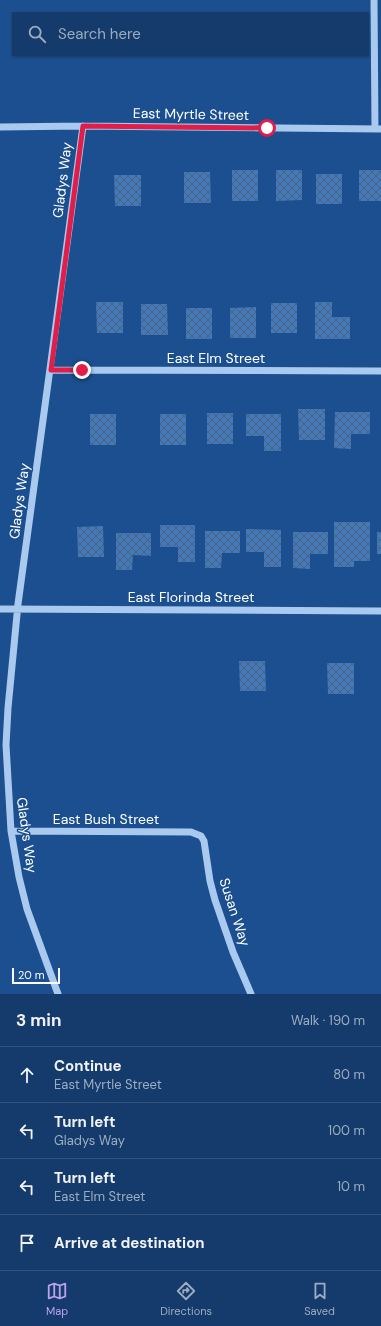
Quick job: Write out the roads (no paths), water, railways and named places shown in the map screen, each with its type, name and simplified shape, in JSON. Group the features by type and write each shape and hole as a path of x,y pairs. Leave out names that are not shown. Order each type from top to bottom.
{"street":[{"path":"374,0 378,129"},
{"name":"East Myrtle Street","path":"0,127 83,126 378,129"},
{"name":"Gladys Way","path":"58,994 27,909 19,877 11,831 6,745 8,708 18,609 83,126"},
{"name":"East Elm Street","path":"51,370 381,371"},
{"name":"East Florinda Street","path":"0,609 381,611"},
{"name":"East Bush Street","path":"11,831 190,832 202,836"},
{"name":"Susan Way","path":"202,836 215,900 233,952 251,994"}]}
